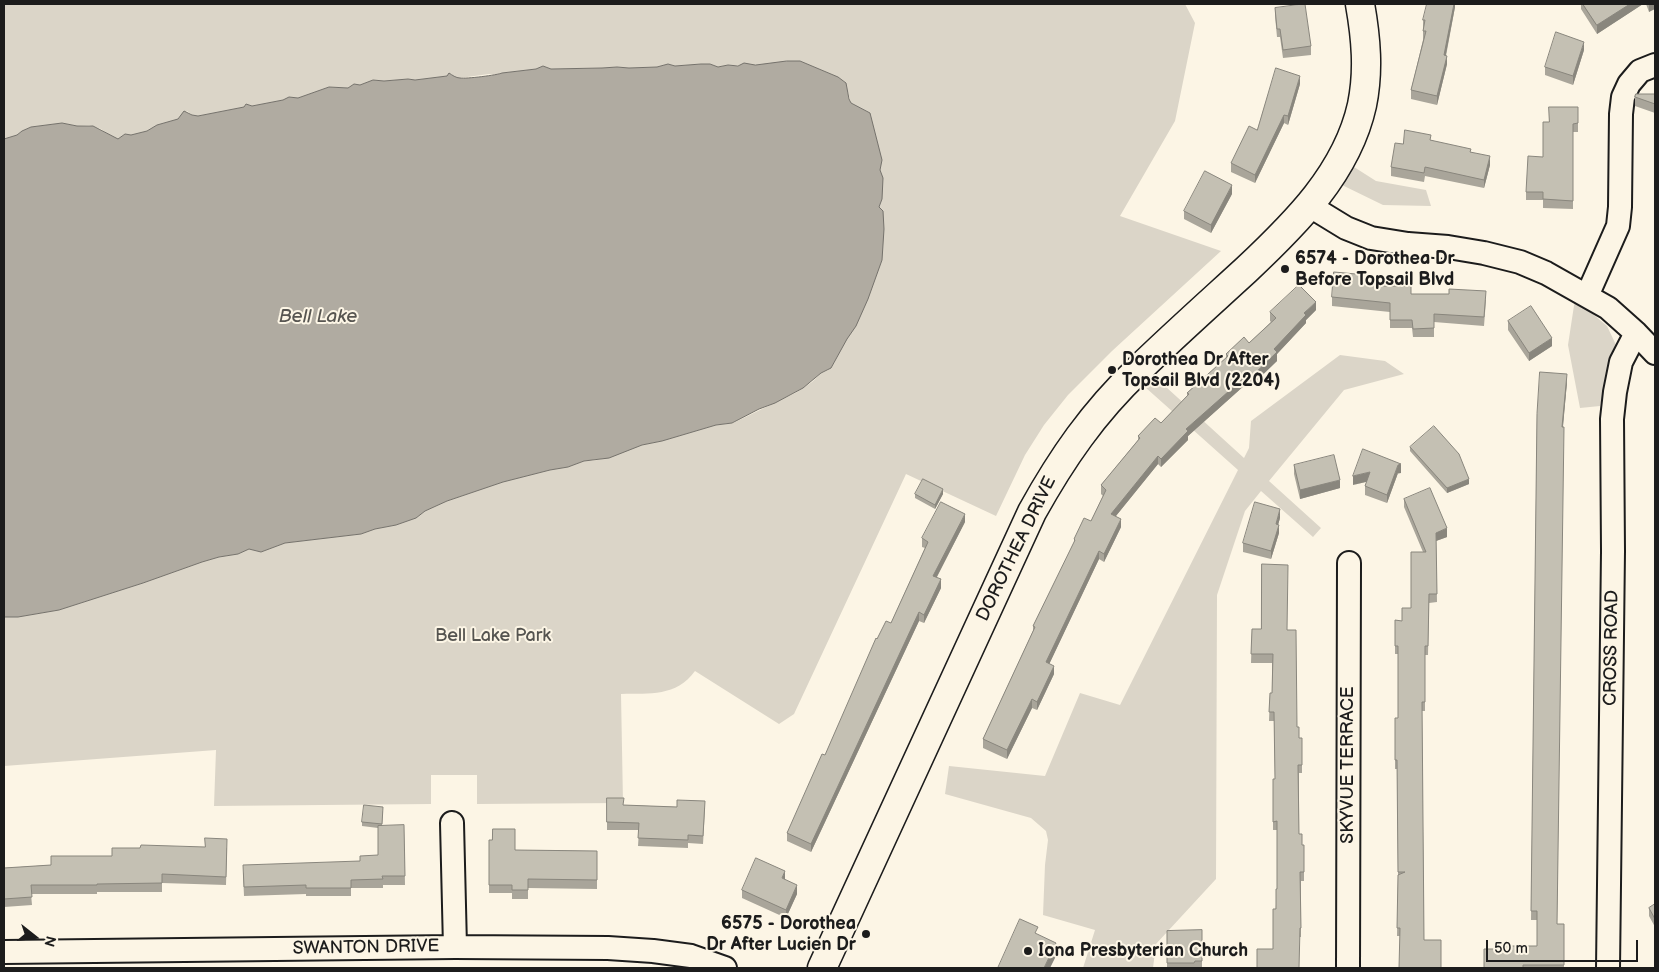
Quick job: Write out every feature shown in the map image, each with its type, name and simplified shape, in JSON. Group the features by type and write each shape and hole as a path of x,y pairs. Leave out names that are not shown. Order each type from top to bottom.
{"street":[{"name":"DOROTHEA DRIVE","path":"822,968 1032,512 1052,477 1070,449 1100,410 1138,370 1277,241 1310,206 1344,152 1353,135 1362,106 1367,57 1360,4"},
{"path":"1587,296 1618,226 1623,97 1629,84 1640,71 1655,65"},
{"path":"1310,206 1346,228 1371,238 1484,253 1520,262 1546,273 1608,308 1636,332 1655,353"},
{"name":"CROSS ROAD","path":"1608,968 1613,551 1612,419 1614,392 1621,362 1636,332"},
{"name":"SKYVUE TERRACE","path":"1348,968 1349,563"},
{"path":"452,823 454,947"},
{"name":"SWANTON DRIVE","path":"4,952 58,960 454,947 608,948 690,956 725,968"}],"green space":[{"name":"Bell Lake Park","path":"4,4 1185,4 1195,23 1175,121 1120,216 1221,251 1112,351 1068,395 1044,425 1025,455 996,516 906,474 794,714 779,724 695,671 680,685 662,692 621,694 623,803 477,804 477,775 431,775 431,804 214,806 216,750 4,766 4,617 18,617 59,610 202,562 238,554 249,549 261,552 285,543 361,534 396,525 416,518 425,511 447,501 503,482 568,467 584,461 598,460 642,445 716,425 733,423 795,393 812,382 821,373 828,370 834,363 883,239 870,113 851,103 845,82 838,77 800,61 718,67 710,64 675,66 668,64 657,67 551,69 543,66 536,69 498,75 489,74 460,78 447,76 414,80 373,80 360,85 354,84 348,88 329,87 298,98 291,97 252,106 246,104 244,107 198,116 192,115 187,111 178,119 157,125 147,131 131,135 125,134 118,139 113,138 101,129 89,125 77,126 62,123 31,127 17,135 4,139"},
{"path":"1354,167 1376,181 1426,190 1431,206 1383,205 1342,185"},
{"path":"1575,299 1607,326 1617,347 1600,406 1580,408 1568,345"},
{"path":"1340,355 1385,361 1404,374 1344,390 1269,481 1321,528 1313,537 1261,491 1245,511 1217,595 1216,879 1156,944 1153,968 1083,968 1095,930 1043,915 1048,840 1046,831 1031,818 945,794 949,766 1045,776 1080,693 1120,705 1238,470 1145,387 1155,377 1244,458 1249,448 1251,421"}],"water":[{"name":"Bell Lake","path":"800,61 838,77 846,83 851,103 870,113 882,160 880,170 883,178 882,199 879,207 883,211 882,260 868,299 856,326 831,368 821,373 803,388 732,423 716,425 642,445 609,458 584,461 568,467 503,482 447,501 425,511 416,518 396,525 361,534 285,543 261,552 249,549 238,554 202,562 59,610 18,617 4,617 4,139 17,135 31,127 62,123 77,126 93,126 118,139 125,134 131,135 147,131 157,125 178,119 184,111 198,116 244,107 246,104 252,106 289,97 298,98 329,87 348,88 354,84 360,85 373,80 415,80 447,76 449,73 457,78 469,78 536,69 543,66 551,69 710,64 718,67 738,66 744,63 755,65"}],"building":[{"path":"1305,4 1311,46 1283,50 1280,29 1277,29 1275,8"},
{"path":"1427,4 1454,4 1444,55 1447,56 1437,96 1411,90 1426,31 1423,31 1425,20 1423,20"},
{"path":"1583,4 1630,4 1597,25"},
{"path":"1556,32 1584,42 1573,76 1545,67"},
{"path":"1276,68 1300,76 1288,116 1284,115 1255,175 1231,163 1249,126 1257,130"},
{"path":"1636,94 1655,94 1655,104 1635,97"},
{"path":"1549,107 1578,107 1578,123 1573,124 1573,201 1543,199 1543,192 1526,192 1528,156 1543,157 1543,122 1549,122"},
{"path":"1405,130 1431,135 1430,140 1471,149 1470,152 1490,156 1484,180 1425,167 1424,173 1391,167 1395,143 1403,144"},
{"path":"1205,171 1232,185 1211,225 1184,211"},
{"path":"1334,272 1378,276 1377,286 1411,286 1411,294 1449,294 1449,289 1486,291 1484,317 1434,314 1434,328 1413,329 1412,320 1390,320 1390,303 1332,297"},
{"path":"1299,285 1316,302 1304,313 1306,315 1274,349 1277,352 1249,379 1246,376 1186,429 1188,431 1161,459 1158,456 1111,514 1121,519 1104,554 1099,551 1046,662 1054,666 1037,702 1032,699 1007,750 983,739 1084,518 1091,521 1106,490 1101,485 1140,438 1138,436 1155,418 1161,423 1189,394 1187,393 1228,356 1226,354 1244,337 1249,343 1276,318 1270,312"},
{"path":"1531,306 1552,338 1529,353 1508,321"},
{"path":"1540,372 1567,374 1562,427 1564,427 1557,924 1564,924 1564,965 1523,965 1523,968 1484,968 1484,949 1498,949 1498,946 1537,946 1537,911 1531,911 1537,414"},
{"path":"1434,426 1459,454 1469,479 1447,488 1410,447"},
{"path":"1363,449 1401,464 1398,465 1387,495 1365,486 1370,472 1353,476"},
{"path":"1334,455 1340,480 1300,490 1294,465"},
{"path":"923,479 943,489 935,505 915,494"},
{"path":"1430,488 1447,528 1436,533 1437,594 1429,594 1428,646 1425,646 1425,702 1422,702 1424,940 1441,940 1441,968 1399,968 1400,928 1397,928 1398,875 1405,872 1398,872 1395,718 1398,718 1398,646 1395,646 1395,620 1402,621 1402,608 1411,608 1411,552 1426,552 1404,499"},
{"path":"941,502 965,514 933,576 941,579 924,615 919,612 811,844 787,833 822,754 825,755 876,638 886,621 891,623 928,542 922,538"},
{"path":"1255,502 1280,509 1276,524 1279,525 1271,551 1243,543"},
{"path":"1262,564 1288,565 1287,630 1296,630 1297,727 1299,727 1299,738 1302,738 1302,765 1298,765 1299,834 1302,834 1302,845 1304,845 1304,872 1300,872 1301,928 1299,968 1257,968 1257,949 1273,949 1273,909 1276,909 1277,889 1277,821 1273,822 1273,779 1275,779 1274,712 1269,712 1270,693 1272,693 1273,654 1251,654 1252,629 1261,629"},
{"path":"607,798 624,798 623,805 677,807 677,800 705,801 703,836 688,835 688,840 638,838 639,823 607,822"},
{"path":"364,805 383,807 382,824 362,822"},
{"path":"404,825 405,876 382,876 383,879 351,880 351,888 306,888 306,885 244,887 243,865 360,861 360,856 378,855 378,826"},
{"path":"493,829 515,829 515,850 597,851 597,880 528,879 528,890 512,890 512,885 489,885 489,840 492,840"},
{"path":"205,838 227,839 226,877 162,874 162,883 31,885 32,897 4,899 4,868 51,865 51,856 112,856 112,848 140,848 141,845 205,847"},
{"path":"756,858 785,871 782,878 797,885 786,910 742,890"},
{"path":"1655,904 1655,919 1649,908"},
{"name":"Iona Presbyterian Church","path":"1020,919 1038,927 1035,933 1056,943 1044,968 998,968"},
{"path":"1202,930 1202,961 1195,961 1194,963 1167,963 1167,931"}],"place":[{"name":"6574 - Dorothea Dr Before Topsail Blvd","path":"1285,269"},
{"name":"Dorothea Dr After Topsail Blvd (2204)","path":"1112,370"},
{"name":"6575 - Dorothea Dr After Lucien Dr","path":"866,934"},
{"name":"Iona Presbyterian Church","path":"1028,951"}]}
